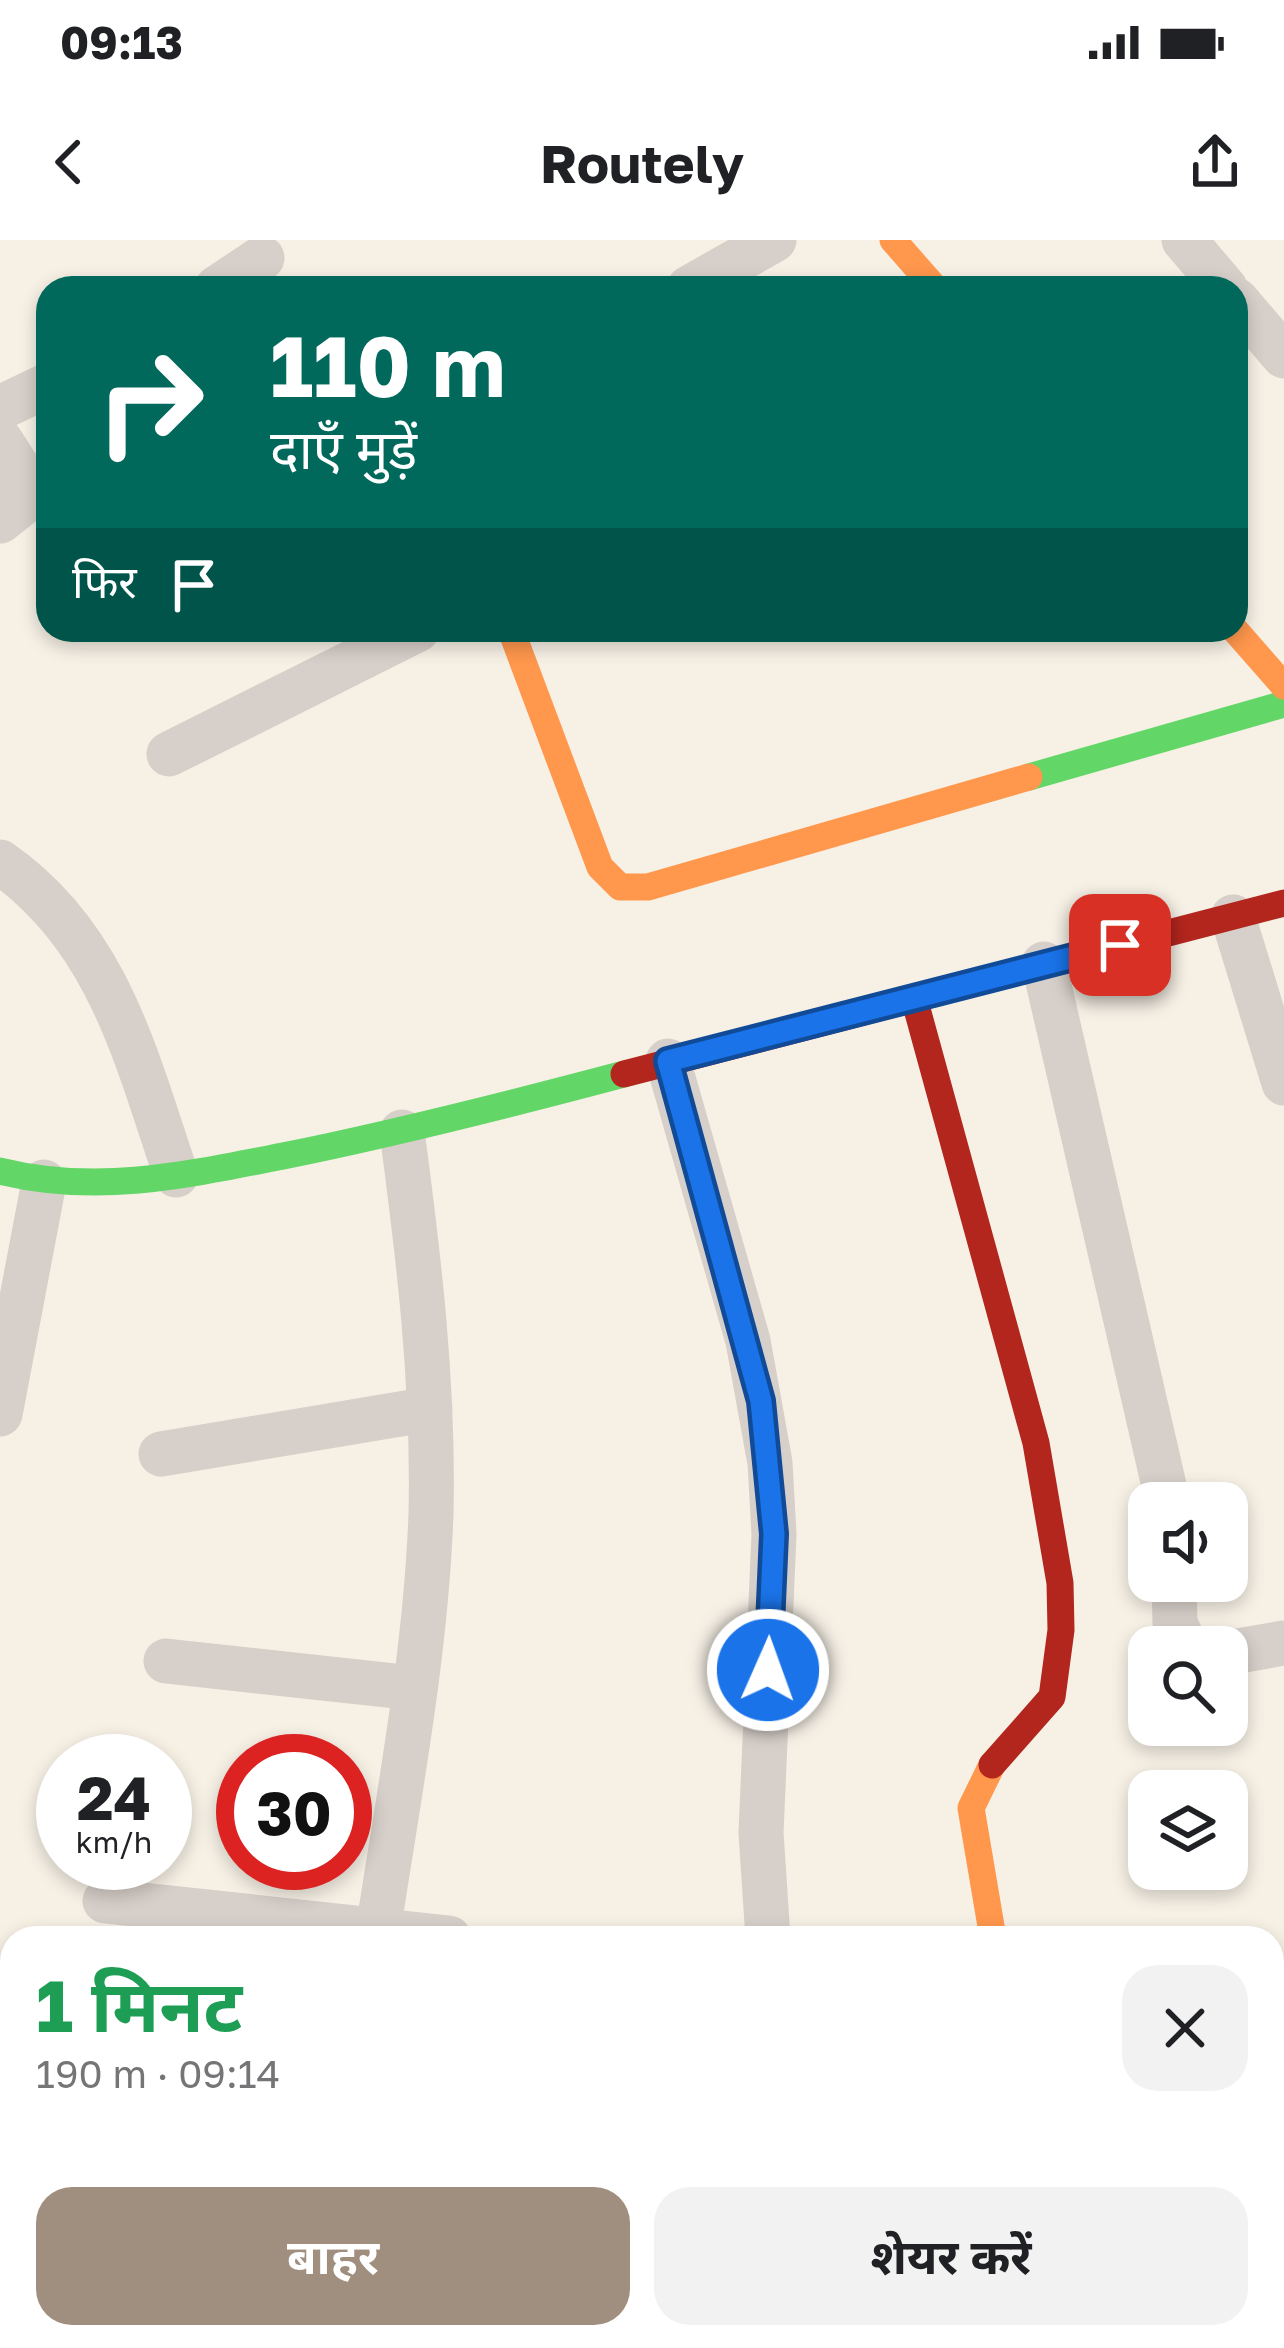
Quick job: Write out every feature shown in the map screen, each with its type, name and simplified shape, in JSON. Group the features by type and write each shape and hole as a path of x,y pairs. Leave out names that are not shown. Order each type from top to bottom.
{"street":[{"path":"710,276 774,240"},
{"path":"893,240 924,276"},
{"path":"1184,240 1212,276"},
{"path":"1248,320 1284,356"},
{"path":"0,521 23,502 24,487 1,413 36,392"},
{"path":"169,754 393,642"},
{"path":"516,642 600,867 620,886 648,887 1284,704"},
{"path":"1245,642 1284,686"},
{"path":"0,862 62,914 119,1004 176,1175"},
{"path":"0,1171 44,1182 111,1186 402,1132 1284,903"},
{"path":"1233,917 1284,1083"},
{"path":"1044,964 1163,1482"},
{"path":"914,998 1023,1392 1053,1532 1058,1681 1046,1714 974,1788 971,1808 991,1926"},
{"path":"668,1061 748,1341 770,1463 774,1534 761,1832 767,1926"},
{"path":"379,1926 414,1688 430,1519 430,1408 422,1285 402,1132"},
{"path":"0,1414 44,1182"},
{"path":"161,1454 430,1408"},
{"path":"1248,1649 1284,1643"},
{"path":"166,1661 414,1688"},
{"path":"105,1901 332,1926"}],"traffic: fast":[{"path":"1029,777 1284,704"},
{"path":"0,1171 107,1182 177,1175 369,1138 624,1074"}],"traffic: slow":[{"path":"893,240 924,276"},
{"path":"516,642 600,867 620,887 648,887 1029,777"},
{"path":"1246,642 1284,686"},
{"path":"991,1926 971,1808 992,1765"}],"traffic: jam":[{"path":"624,1074 1284,903"},
{"path":"914,998 1036,1443 1060,1583 1061,1630 1052,1697 992,1765"}],"route":[{"path":"768,1670 774,1534 761,1401 668,1061 1120,945"}]}
